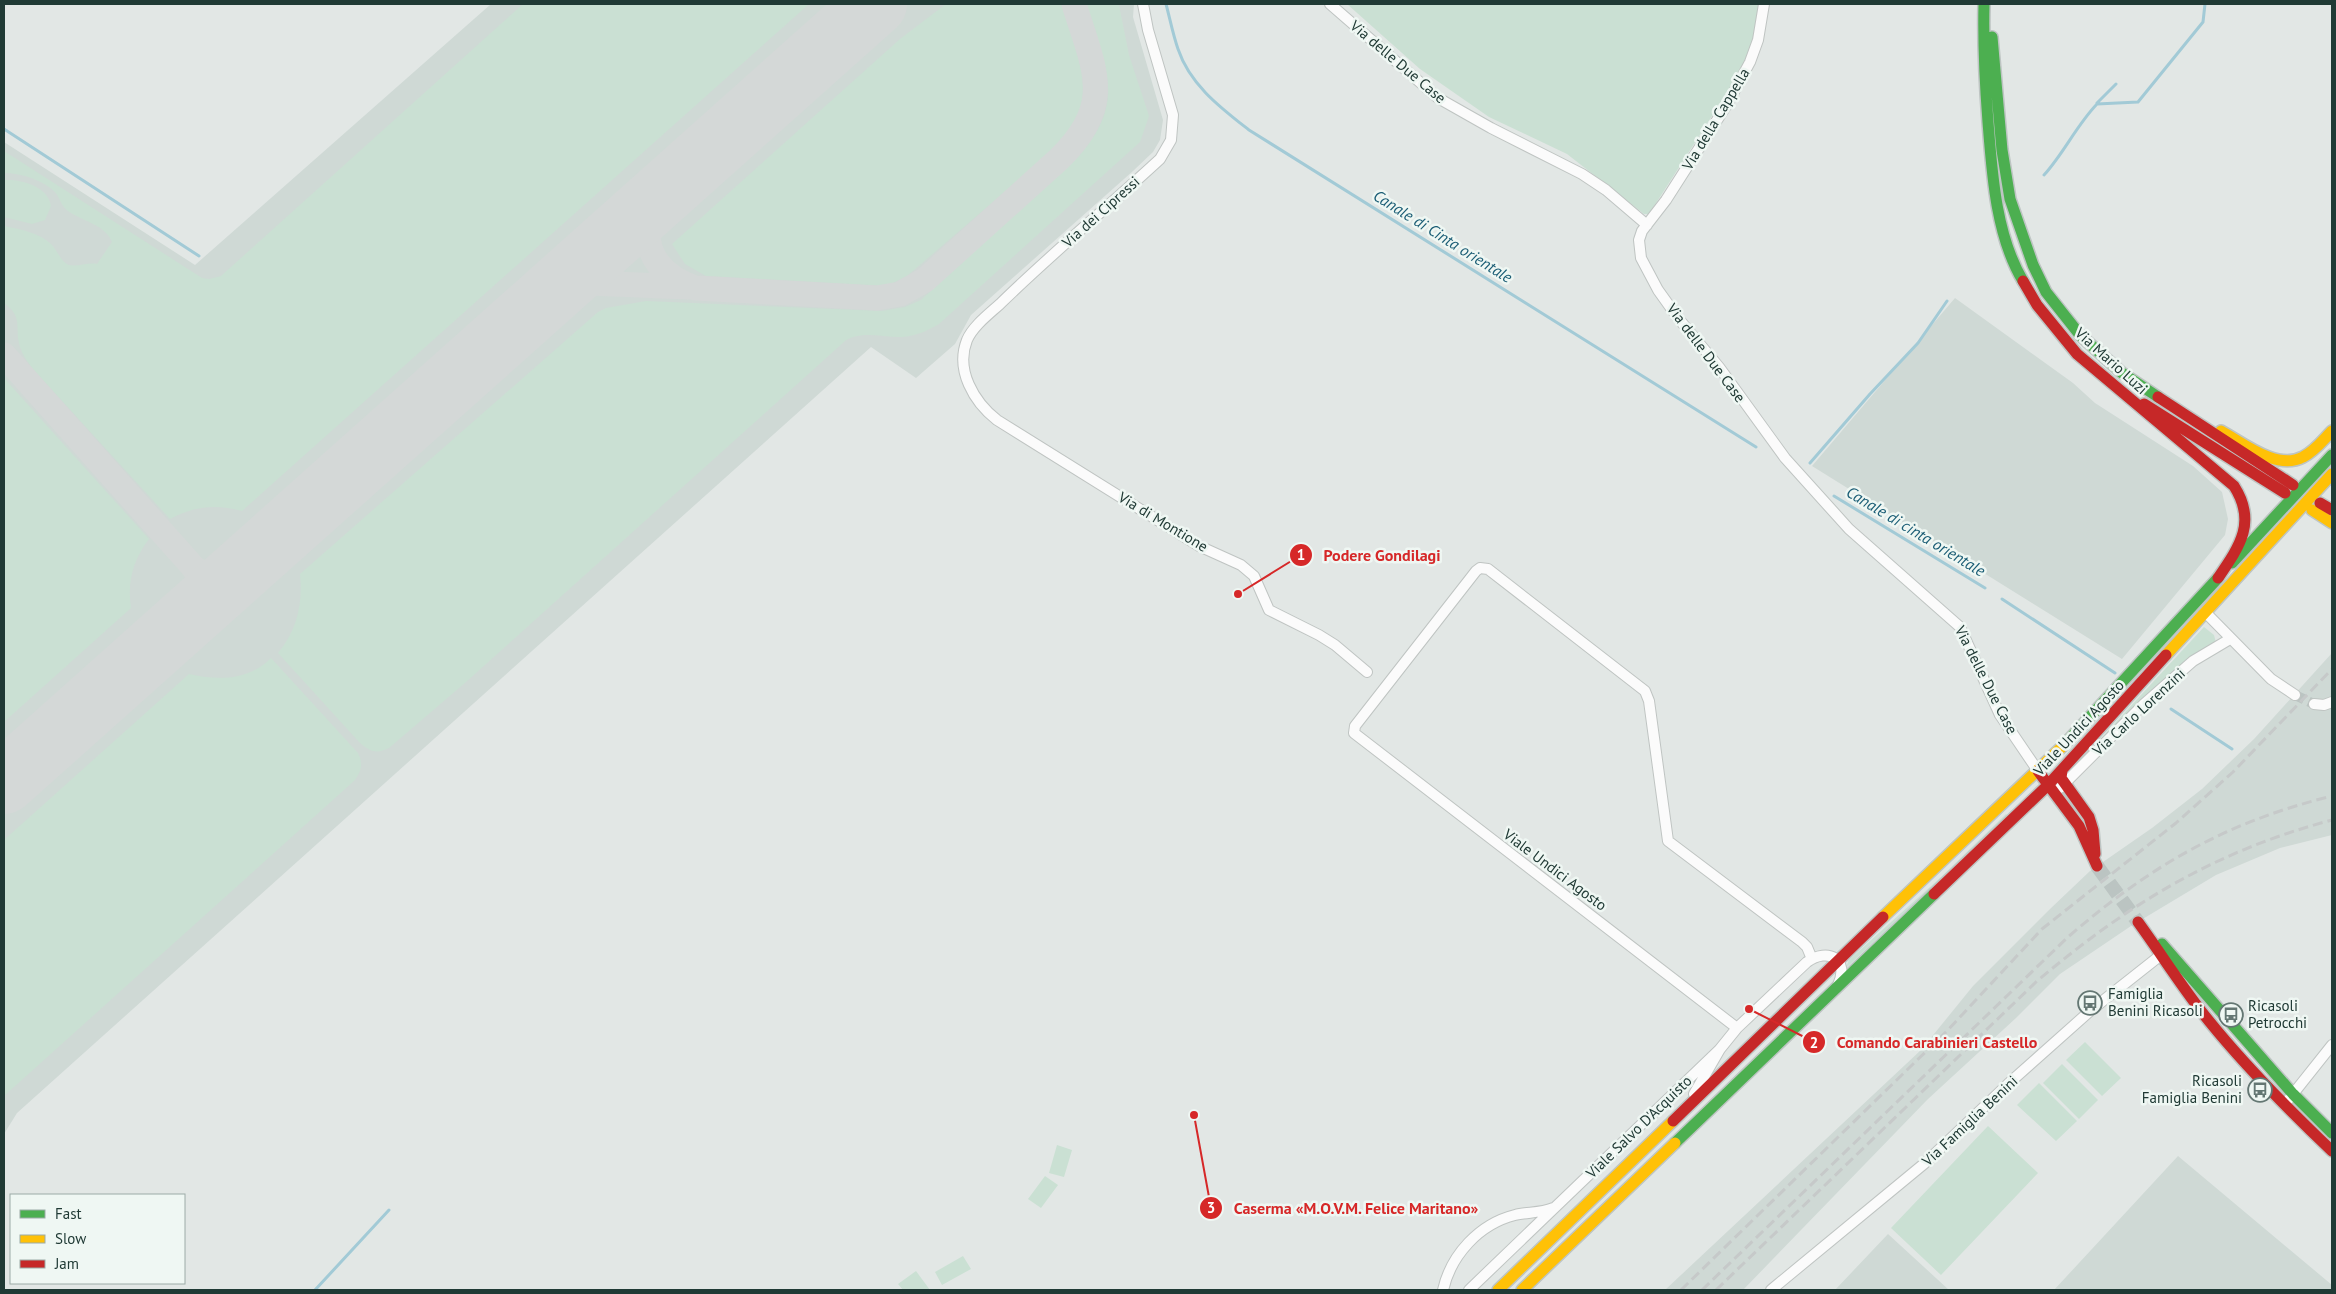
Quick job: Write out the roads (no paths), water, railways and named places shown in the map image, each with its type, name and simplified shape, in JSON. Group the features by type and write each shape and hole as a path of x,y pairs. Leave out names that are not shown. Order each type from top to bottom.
{"main road":[{"name":"Via Mario Luzi","path":"1984,4 1982,51 1988,146 1996,201 2009,247 2020,276 2051,325 2077,354 2230,481 2240,494 2247,512 2246,530 2235,553 2215,582"},
{"name":"Via Mario Luzi","path":"1988,4 2006,179 2022,236 2046,292 2064,317 2102,356 2135,382 2289,489 2118,389"},
{"path":"2135,382 2263,454 2281,461 2294,461 2302,458 2332,432"},
{"name":"Viale Undici Agosto","path":"1498,1290 2016,789 2056,754 2332,455"},
{"name":"Viale Undici Agosto","path":"1522,1290 1835,990 2051,788 2062,770 2332,474"},
{"path":"2332,510 2316,506 2332,523"},
{"path":"2038,771 2079,826 2097,865 2092,823 2060,776 2062,770"},
{"path":"2139,923 2163,953 2293,1094 2332,1132"},
{"path":"2163,953 2209,1021 2283,1105 2332,1151"}],"street":[{"name":"Via dei Cipressi","path":"973,393 965,373 964,360 965,345 970,334 1013,291 1160,159 1168,148 1172,133 1172,115 1148,30 1143,4"},
{"name":"Via delle Due Case","path":"1330,4 1438,98 1491,128 1582,174 1606,190 1647,225 1639,240 1641,258 1654,282 1678,318 1719,367 1766,434 1805,481 1849,529 1960,626 2000,715 2038,771"},
{"name":"Via della Cappella","path":"1647,225 1666,200 1728,103 1750,62 1758,40 1764,4"},
{"name":"Via di Montione","path":"973,393 982,406 997,420 1199,546 1230,559 1248,570 1258,582 1270,610 1319,634 1367,672"},
{"name":"Viale Undici Agosto","path":"1679,1114 1695,1094 1720,1049 1737,1028 1812,958 1807,947 1802,942 1668,841 1649,702 1645,691 1488,570 1480,568 1355,726 1353,730 1355,735 1737,1028"},
{"path":"2205,612 2271,678 2295,695"},
{"name":"Via Carlo Lorenzini","path":"2051,788 2065,784 2144,704 2193,661 2230,639"},
{"path":"2314,704 2324,705 2332,702"},
{"name":"Via Famiglia Benini","path":"1771,1290 1925,1164 2008,1084 2068,1031 2163,953"},
{"path":"1812,958 1825,955 1838,961 1841,965 1842,975 1835,990"},
{"path":"2283,1105 2332,1045"},
{"name":"Viale Salvo D'Acquisto","path":"1469,1290 1720,1049"},
{"path":"2246,1064 2245,1058 2247,1054 2257,1053"},
{"name":"Viale Salvo D'Acquisto","path":"1443,1290 1451,1265 1466,1245 1480,1232 1504,1217 1543,1211 1558,1206"}],"waterway":[{"name":"Canale di Cinta orientale","path":"1166,4 1178,49 1190,74 1207,95 1249,130 1756,447"},
{"path":"2044,175 2097,104 2138,102 2203,22 2205,4"},
{"path":"2097,103 2116,84"},
{"path":"4,129 199,256"},
{"path":"1810,463 1870,394 1918,343 1947,301"},
{"name":"Canale di cinta orientale","path":"1834,496 1985,588"},
{"name":"Canale di cinta orientale","path":"2002,599 2115,673"},
{"name":"Canale di cinta orientale","path":"2171,709 2232,749"},
{"path":"315,1290 389,1210"}],"tunnel":[{"path":"2295,695 2314,704"},
{"path":"2097,866 2138,922"}],"railway":[{"path":"1681,1290 1947,1031 2042,929 2176,823 2233,772 2332,669"},
{"path":"1702,1290 2068,937 2099,912 2160,868 2224,833 2258,819 2332,796"},
{"path":"1716,1290 2036,982 2070,954 2139,905 2211,864 2249,847 2332,820"}],"place":[{"name":"Podere Gondilagi","path":"1238,594"},
{"name":"Famiglia Benini Ricasoli","path":"2090,1003"},
{"name":"Comando Carabinieri Castello","path":"1749,1009"},
{"name":"Ricasoli Petrocchi","path":"2231,1015"},
{"name":"Ricasoli Famiglia Benini","path":"2260,1090"},
{"name":"Caserma «M.O.V.M. Felice Maritano»","path":"1194,1115"}]}
